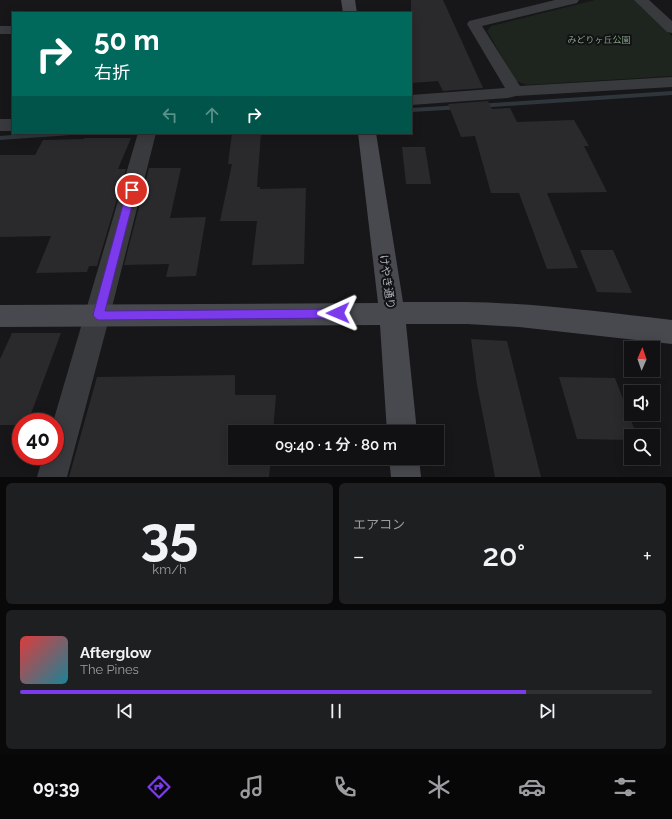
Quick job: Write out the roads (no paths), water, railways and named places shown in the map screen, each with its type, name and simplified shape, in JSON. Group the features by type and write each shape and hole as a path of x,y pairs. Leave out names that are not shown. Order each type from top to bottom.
{"street":[{"path":"348,0 350,12"},
{"path":"515,91 474,24 572,0"},
{"path":"641,0 672,29"},
{"path":"0,30 12,30"},
{"path":"412,100 508,93 515,91 672,82"},
{"path":"0,126 12,125"},
{"path":"52,477 98,315 147,134"},
{"name":"けやき通り","path":"366,134 392,313 401,425"},
{"path":"0,316 467,313 538,317 672,332"},
{"path":"405,465 406,477"}],"waterway":[{"path":"478,106 672,93"},
{"path":"412,110 461,107"},
{"path":"0,138 57,134"}],"park label":[{"name":"みどりヶ丘公園","path":"599,40"}]}
